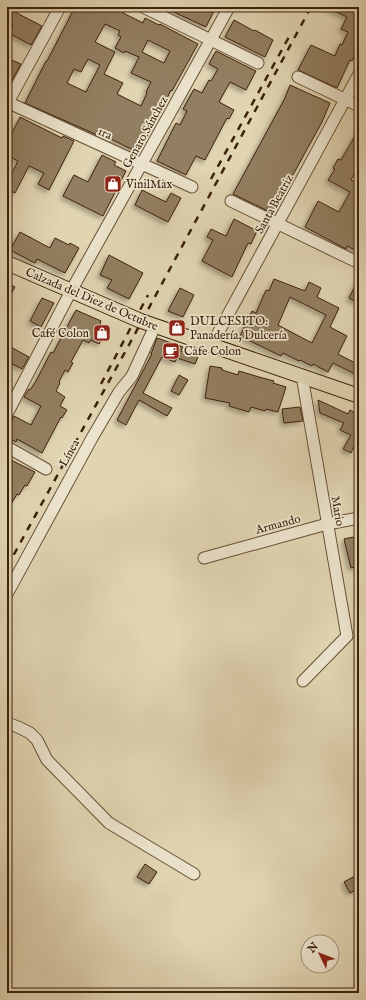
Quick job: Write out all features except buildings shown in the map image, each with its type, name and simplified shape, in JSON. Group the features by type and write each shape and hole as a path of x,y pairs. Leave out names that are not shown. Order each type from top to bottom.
{"main road":[{"name":"Calzada del Diez de Octubre","path":"7,263 155,326 359,396"}],"street":[{"path":"7,103 60,7"},
{"path":"143,7 212,39 258,63"},
{"name":"Genaro Sánchez","path":"7,414 71,291 229,7"},
{"name":"Santa Beatriz","path":"212,346 359,74"},
{"path":"298,77 359,106"},
{"name":"1ra","path":"7,103 192,187"},
{"path":"231,201 359,263"},
{"name":"Línea","path":"7,594 92,438 119,392 132,376 155,326"},
{"name":"Mario","path":"302,376 347,636 303,681"},
{"path":"7,447 46,469"},
{"name":"Armando","path":"204,558 327,524 359,518"},
{"path":"7,723 30,733 37,740 47,760 109,823 194,874"}],"railway":[{"path":"7,567 130,343 311,7"},
{"path":"211,179 290,35"},
{"path":"101,384 148,295"}],"place":[{"name":"VinilMax","path":"113,184"},
{"name":"DULCESITO: Panadería, Dulcería","path":"177,328"},
{"name":"Café Colon","path":"102,333"},
{"name":"Cafe Colon","path":"171,351"}]}
